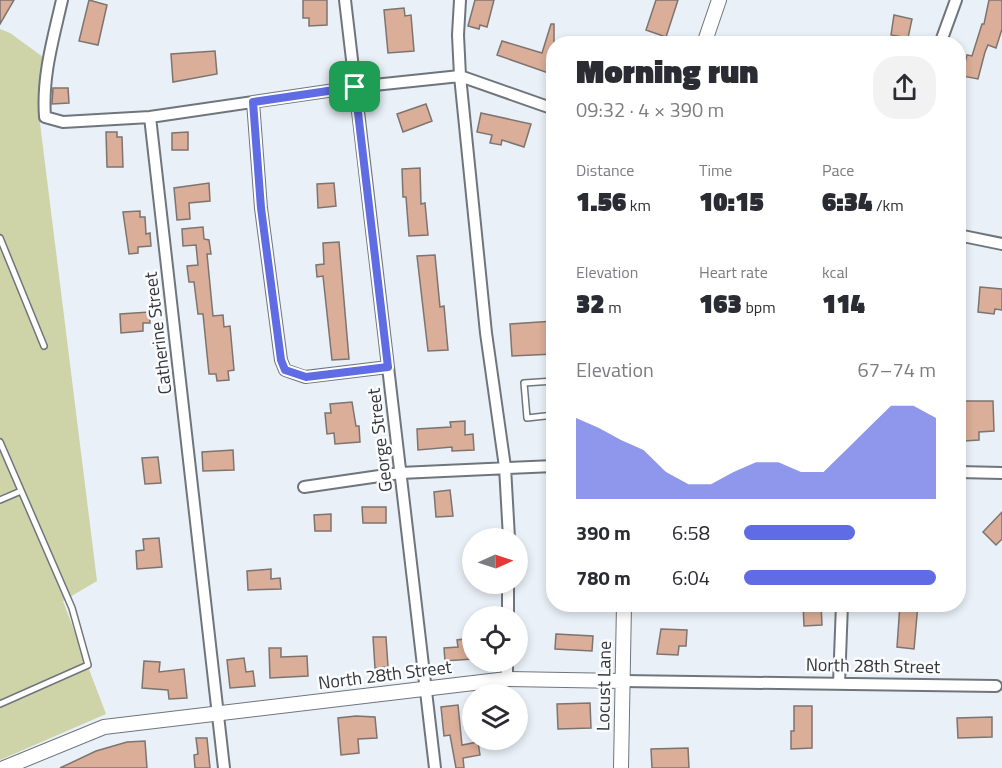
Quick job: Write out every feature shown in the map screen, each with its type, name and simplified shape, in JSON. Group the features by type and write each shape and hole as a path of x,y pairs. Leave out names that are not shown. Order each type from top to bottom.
{"street":[{"path":"62,0 46,66 43,91 45,117 63,122 150,117 355,87 460,76 546,106"},
{"name":"George Street","path":"345,0 435,768"},
{"path":"460,0 458,35 460,76 486,333 505,467 508,528"},
{"path":"707,36 719,0"},
{"path":"943,36 956,0"},
{"path":"253,102 261,208 281,360 285,370 306,377 388,367"},
{"name":"Catherine Street","path":"150,117 225,768"},
{"path":"966,237 1002,244"},
{"path":"304,487 400,473 546,466"},
{"path":"966,472 1002,472"},
{"name":"Locust Lane","path":"621,768 624,612"},
{"path":"839,684 842,612"},
{"path":"507,672 507,679"},
{"name":"North 28th Street","path":"4,768 97,728 507,679 996,686"}],"lane":[{"path":"0,238 44,346"},
{"path":"546,382 524,383 526,417 546,416"},
{"path":"0,442 72,608 88,665 0,704"},
{"path":"0,500 21,491"}],"green space":[{"path":"0,29 10,33 43,57 39,115 97,581 63,601 106,714 0,760"}],"building":[{"path":"0,0 14,0 0,24"},
{"path":"89,0 107,5 98,45 79,41"},
{"path":"303,0 327,0 327,25 309,26 309,18 303,18"},
{"path":"475,0 494,0 487,27 480,25 479,29 468,26"},
{"path":"656,0 678,0 666,36 646,30"},
{"path":"989,0 1002,0 1002,29 996,48 988,45 978,79 966,77 967,55 972,56 982,24 984,24"},
{"path":"404,8 405,16 411,15 414,51 388,53 384,10"},
{"path":"894,15 912,19 908,36 891,35"},
{"path":"551,24 554,24 554,36 547,36"},
{"path":"546,40 546,72 497,55 502,41 542,53"},
{"path":"215,51 217,74 173,82 171,54"},
{"path":"53,88 68,88 69,103 52,104"},
{"path":"426,104 432,121 403,132 397,114"},
{"path":"481,113 531,124 524,147 502,140 501,145 490,143 492,135 477,132"},
{"path":"106,132 117,132 117,137 122,137 123,167 107,167"},
{"path":"188,132 188,150 172,150 172,133"},
{"path":"420,168 421,204 425,203 428,235 409,236 406,197 403,197 402,169"},
{"path":"209,183 210,201 189,203 190,219 177,220 174,188"},
{"path":"334,183 336,206 318,208 317,184"},
{"path":"140,211 140,217 145,217 146,234 150,233 151,246 138,247 138,253 129,254 123,212"},
{"path":"203,227 204,239 209,240 211,254 207,254 213,316 223,315 224,327 230,326 234,370 228,371 229,380 217,381 216,374 209,374 203,314 198,314 194,282 189,282 187,266 198,265 196,245 183,246 182,229"},
{"path":"339,242 349,359 332,360 323,276 317,277 316,265 324,264 323,243"},
{"path":"435,255 440,307 444,306 448,350 428,351 417,256"},
{"path":"980,287 1002,289 1002,310 995,309 994,314 978,312"},
{"path":"149,312 150,323 143,323 143,331 121,333 120,314"},
{"path":"546,322 546,354 512,356 510,324"},
{"path":"966,401 993,401 994,431 979,432 979,440 966,441"},
{"path":"352,402 356,426 359,426 360,442 335,444 334,433 327,434 325,413 331,413 330,404"},
{"path":"465,421 465,435 473,434 474,450 452,451 452,447 418,450 417,429 451,427 450,422"},
{"path":"233,450 234,470 203,471 202,452"},
{"path":"158,457 161,483 145,484 142,458"},
{"path":"450,490 453,516 436,517 434,492"},
{"path":"362,507 386,507 386,523 363,523"},
{"path":"1002,512 1002,539 996,545 983,532"},
{"path":"331,514 331,531 315,531 314,515"},
{"path":"159,538 162,567 137,569 136,551 144,550 143,539"},
{"path":"271,569 271,579 280,578 281,589 248,590 247,571"},
{"path":"803,612 821,612 822,625 804,626"},
{"path":"899,612 917,612 914,649 897,647"},
{"path":"661,629 687,630 686,646 679,646 678,655 657,654"},
{"path":"556,634 593,636 592,651 555,649"},
{"path":"373,637 386,637 388,667 375,668"},
{"path":"462,639 462,660 445,661 444,648 458,647 457,640"},
{"path":"269,648 281,648 281,657 307,656 308,676 270,678"},
{"path":"244,658 246,672 253,671 255,686 230,688 227,660"},
{"path":"144,661 160,662 159,672 184,669 187,698 169,699 168,690 142,688"},
{"path":"590,703 591,728 558,729 557,704"},
{"path":"458,705 462,750 479,750 480,755 463,758 464,768 456,768 450,735 444,736 441,707"},
{"path":"794,706 812,706 812,748 791,749"},
{"path":"375,717 377,738 358,739 359,753 341,755 338,718"},
{"path":"992,717 992,737 958,738 957,718"},
{"path":"196,738 207,738 210,768 195,768 194,755 198,754"},
{"path":"145,741 147,768 60,768 96,751 127,742"},
{"path":"688,748 689,768 652,768 651,749"}],"route":[{"path":"355,87 388,367 306,377 285,370 281,360 261,208 253,102 355,87"}]}
